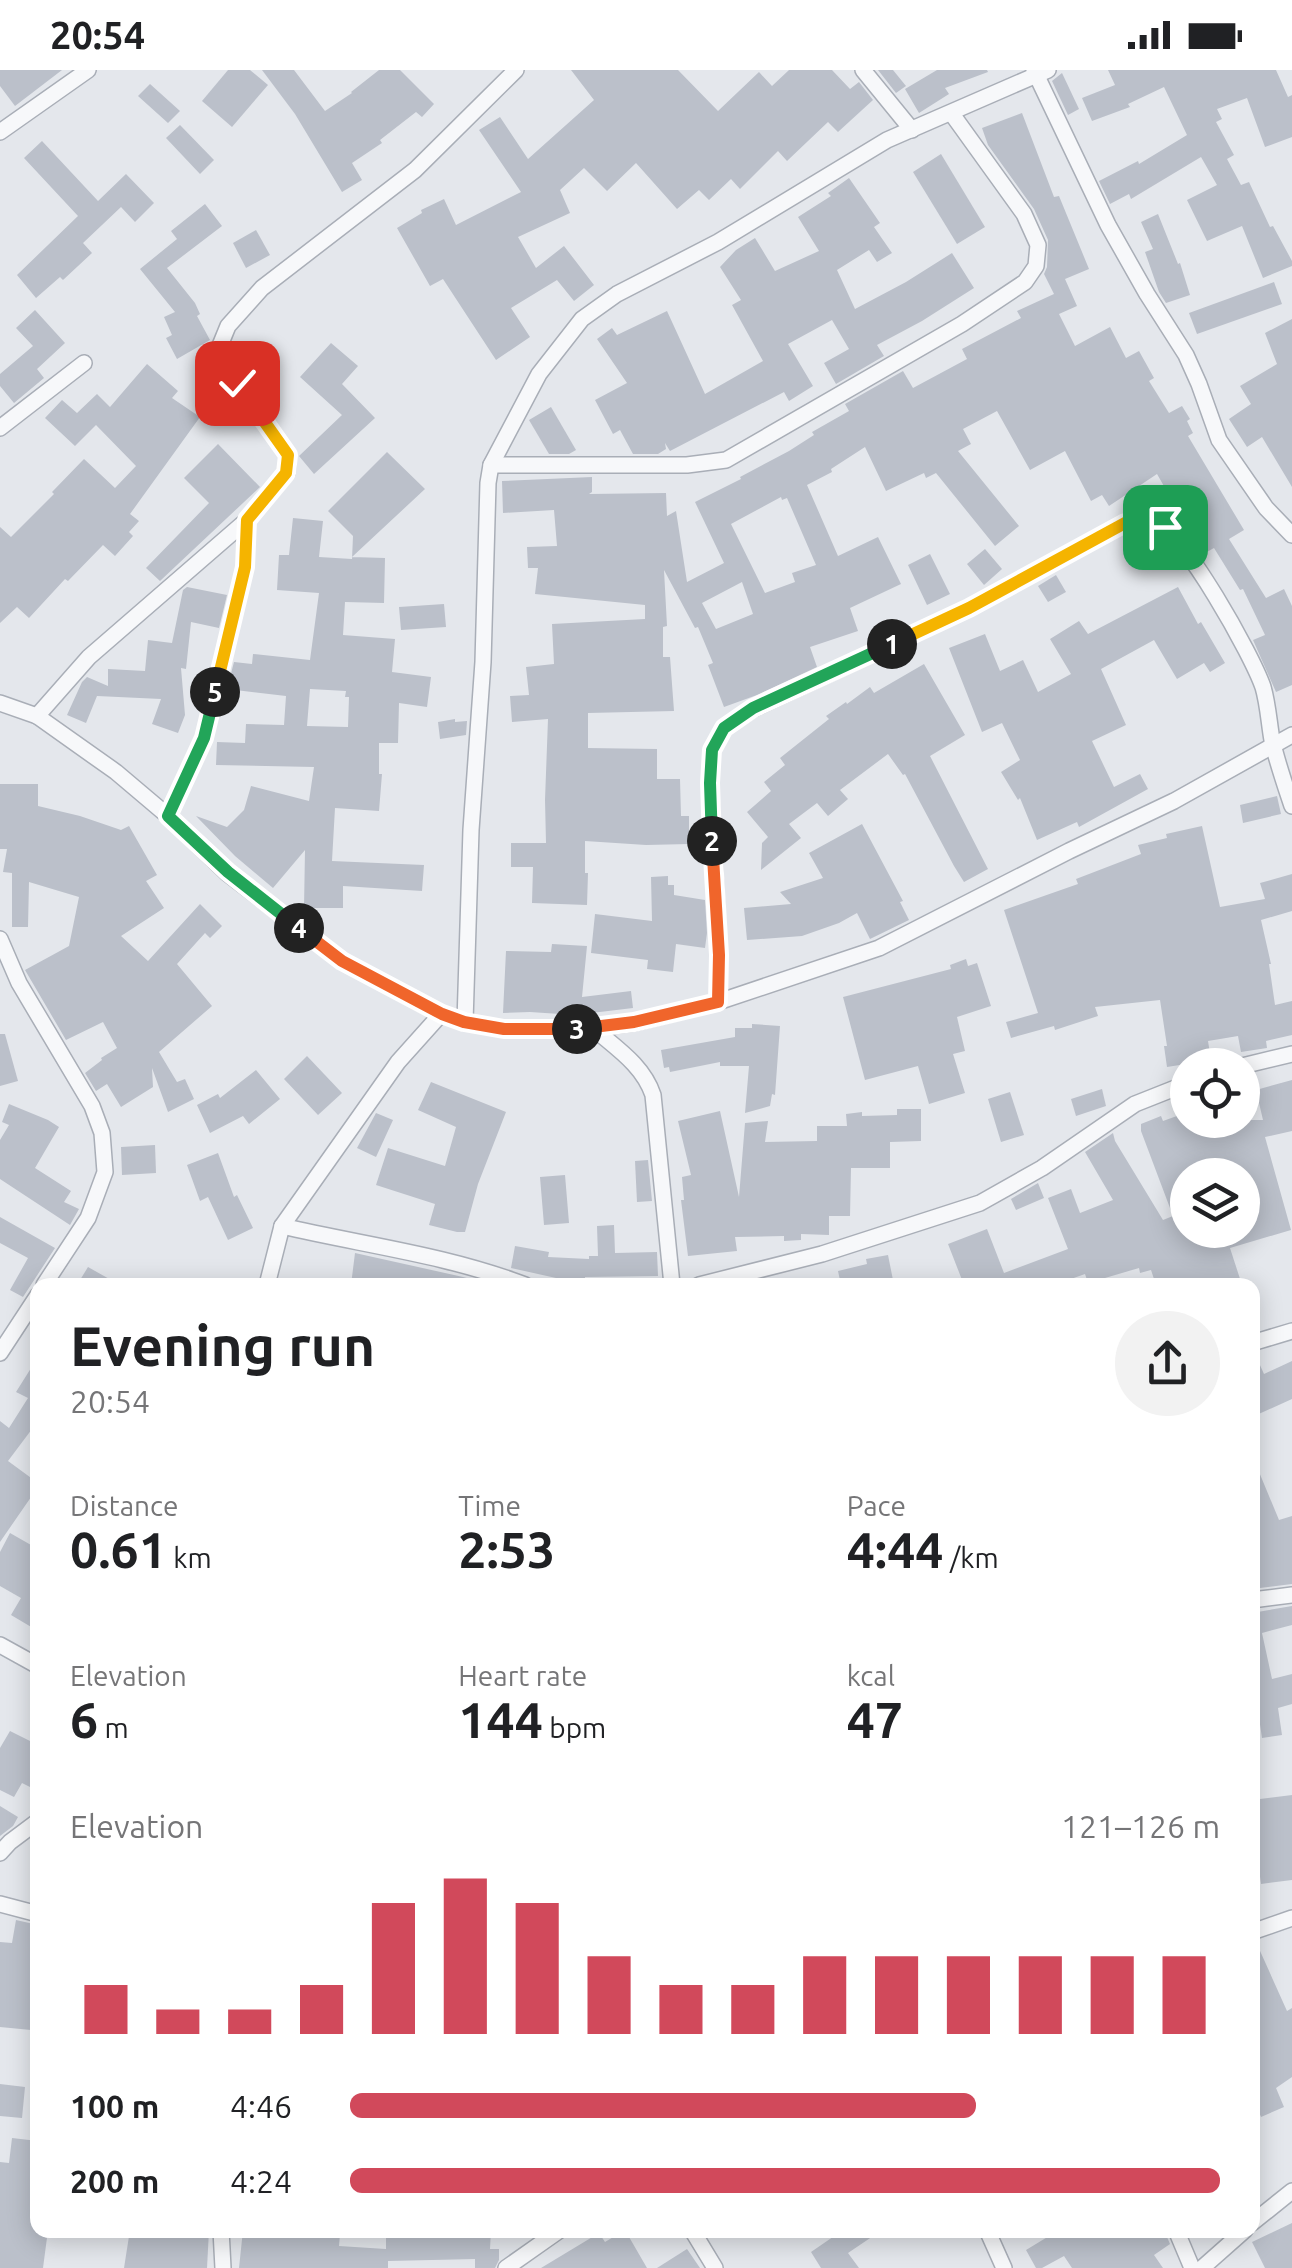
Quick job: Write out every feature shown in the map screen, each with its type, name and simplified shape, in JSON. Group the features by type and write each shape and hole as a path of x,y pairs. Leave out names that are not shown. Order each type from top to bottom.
{"street":[{"path":"0,132 88,70"},
{"path":"37,716 89,657 247,520 286,473 288,455 223,367 219,348 228,326 262,288 415,170 516,70"},
{"path":"863,70 912,130"},
{"path":"464,1022 491,465 538,374 582,320 617,294 718,242 887,140 1040,72 1058,122 1108,225 1186,355 1219,440 1266,508 1292,535"},
{"path":"491,465 687,465 726,460 962,324 1024,282 1036,266 1038,245 1024,214 952,114"},
{"path":"0,428 84,363"},
{"path":"718,1002 710,783 712,750 724,728 753,708 969,608 1125,523 1147,519 1165,527 1232,620 1263,687 1273,744 1292,806"},
{"path":"168,816 204,738 245,567 247,520"},
{"path":"0,703 37,716 116,772 228,872 342,961 442,1014 504,1029 593,1028 634,1022 718,1002 879,948 1174,801 1292,735"},
{"path":"0,939 20,982 92,1106 102,1132 105,1172 100,1188 88,1218 49,1278"},
{"path":"270,1278 282,1226 398,1062 442,1014"},
{"path":"593,1028 630,1060 647,1079 653,1095 671,1278"},
{"path":"1260,1062 1292,1054"},
{"path":"727,1278 822,1254 980,1203 1042,1168 1135,1104 1170,1089"},
{"path":"282,1226 449,1261 506,1278"},
{"path":"0,1353 30,1307"},
{"path":"1260,1341 1292,1331"},
{"path":"1260,1599 1292,1595"},
{"path":"0,1645 30,1662"},
{"path":"0,1853 30,1827"},
{"path":"0,1904 30,1912"},
{"path":"1260,1929 1292,1918"},
{"path":"1260,2217 1292,2191"},
{"path":"221,2238 223,2268"},
{"path":"506,2268 549,2238"},
{"path":"697,2238 715,2268"},
{"path":"991,2238 1004,2268"},
{"path":"1179,2238 1192,2268"},
{"path":"1202,2268 1236,2238"}],"building":[{"path":"0,70 62,70 15,106 0,86"},
{"path":"228,70 250,70 268,85 232,127 202,101"},
{"path":"262,70 294,70 325,111 379,70 400,70 434,104 422,117 416,112 380,140 382,143 352,163 362,180 342,192 295,114"},
{"path":"571,70 678,70 718,111 759,72 772,86 789,70 832,70 850,89 859,82 873,100 838,132 828,122 787,161 778,151 740,189 731,179 709,200 699,190 677,209 636,163 607,191 584,168 560,190 570,213 518,237 536,268 564,246 594,285 574,301 557,280 511,308 530,337 496,360 443,279 430,286 397,228 444,199 456,225 521,192 479,130 500,117 528,159 594,100"},
{"path":"878,70 893,70 906,86 896,93"},
{"path":"937,70 988,72 945,88 949,94 919,113 905,89"},
{"path":"1108,70 1276,70 1288,97 1292,95 1292,137 1265,147 1247,98 1217,109 1222,119 1216,122 1234,155 1227,159 1241,185 1249,182 1292,266 1263,278 1242,226 1207,241 1187,200 1217,185 1201,157 1131,199 1129,194 1110,204 1099,181 1138,161 1139,164 1187,135 1164,87 1128,104 1130,107 1092,121 1082,98 1115,85"},
{"path":"1062,73 1079,109 1068,115 1052,81"},
{"path":"150,84 180,111 168,123 138,96"},
{"path":"1022,113 1054,197 1059,196 1089,269 1065,279 1077,306 1059,314 1075,346 1110,327 1126,358 1139,351 1154,378 1149,381 1169,413 1182,406 1193,433 1188,436 1244,530 1229,539 1266,598 1284,589 1292,606 1292,685 1276,692 1253,640 1265,635 1243,589 1240,590 1214,548 1203,554 1157,474 1109,506 1102,495 1091,501 1065,451 1030,470 997,411 963,429 971,444 958,451 1019,526 995,546 936,473 926,478 924,473 886,491 865,447 807,485 838,556 878,537 901,584 850,608 858,631 810,647 817,667 724,707 708,665 713,663 698,627 695,628 664,570 667,626 663,627 663,657 670,657 674,711 588,713 588,748 657,749 657,779 680,779 681,816 689,816 689,844 585,841 587,905 532,903 533,867 511,867 511,843 546,843 548,719 512,722 510,696 529,695 526,667 554,664 552,624 645,619 645,605 535,594 538,568 528,568 527,547 557,546 554,510 503,513 502,481 592,477 589,494 666,493 667,516 676,511 687,582 724,563 695,502 789,451 814,435 812,432 849,411 845,404 903,371 913,388 967,359 962,349 1021,318 1017,311 1054,294 1044,274 1048,240 1034,209 988,145 982,128","holes":["781,497 787,498 816,565 792,573 795,582 765,593 731,524","742,582 753,614 716,629 702,603"]},
{"path":"180,125 214,160 200,174 166,138"},
{"path":"42,141 98,201 126,174 154,203 135,222 121,207 83,243 92,253 36,298 17,275 78,216 24,158"},
{"path":"941,154 985,227 957,244 913,172"},
{"path":"849,178 880,223 874,227 892,253 877,262 869,250 837,270 855,309 952,253 974,288 877,345 884,356 836,384 824,363 849,349 832,320 788,344 813,386 789,401 784,392 670,451 665,443 666,449 658,454 633,454 620,430 613,434 595,400 627,383 597,339 612,328 617,335 667,311 705,394 763,361 732,305 741,300 720,267 755,238 775,271 819,251 798,217 831,196 828,193"},
{"path":"205,204 222,226 167,268 195,303 200,314 197,316 210,340 177,359 166,338 172,335 164,317 175,312 140,269 177,239 171,231"},
{"path":"1158,214 1190,295 1166,303 1145,252 1153,249 1141,222"},
{"path":"256,230 270,255 246,268 233,243"},
{"path":"1274,282 1282,304 1197,334 1189,313"},
{"path":"35,310 65,343 37,369 44,378 14,403 0,386 0,374 33,346 16,328"},
{"path":"1292,319 1292,487 1262,437 1247,447 1229,419 1251,404 1240,386 1277,364 1265,333"},
{"path":"331,343 358,366 342,384 375,418 314,474 299,456 342,415 300,377"},
{"path":"147,364 178,391 172,398 200,417 130,514 139,521 129,532 133,536 115,556 103,545 29,618 17,607 0,623 0,527 11,537 84,459 115,488 136,466 96,425 75,446 45,418 62,400 77,413 97,394 110,407"},
{"path":"551,407 576,450 569,454 549,454 529,420"},
{"path":"218,444 260,487 160,581 146,568 209,503 184,478"},
{"path":"387,452 425,489 352,557 353,536 328,511"},
{"path":"293,518 323,521 319,557 385,558 384,603 345,602 343,635 395,639 392,672 431,677 427,707 399,703 398,743 379,743 379,811 335,808 332,861 424,865 422,891 343,886 343,908 304,908 305,850 273,888 196,816 227,827 244,810 251,786 309,801 314,767 216,765 217,742 245,743 246,724 284,725 286,696 227,689 234,662 252,664 253,654 310,660 319,593 277,590 279,555 289,555","holes":["310,689 346,691 348,727 307,726"]},
{"path":"985,549 1002,569 984,585 967,564"},
{"path":"930,554 950,594 927,605 908,565"},
{"path":"1056,575 1066,592 1048,602 1038,586"},
{"path":"187,587 227,595 219,628 191,622 186,669 181,668 185,715 178,733 152,724 161,699 97,696 86,723 67,715 87,677 108,686 108,669 145,671 148,640 172,643 183,590"},
{"path":"1178,587 1225,663 1210,672 1204,663 1177,679 1154,640 1101,669 1126,725 1092,741 1114,787 1140,774 1148,789 1079,827 1077,822 1037,840 1020,798 1001,772 1020,760 1002,723 982,732 949,648 985,634 1000,671 1023,660 1038,692 1071,674 1050,639 1079,621 1088,634"},
{"path":"444,604 446,627 401,630 399,607"},
{"path":"924,664 965,735 930,756 988,869 964,882 905,774 888,754 840,790 848,799 828,816 817,803 789,824 801,838 761,870 762,843 768,837 747,812 771,791 764,782 785,765 780,758 846,702 870,687 874,693"},
{"path":"467,721 466,735 440,739 438,722"},
{"path":"0,784 38,784 38,806 121,830 129,826 157,875 146,881 164,908 121,936 148,961 200,904 222,926 210,938 205,933 177,964 212,1006 159,1052 177,1082 185,1079 194,1099 168,1112 152,1068 153,1087 121,1107 107,1084 96,1091 85,1073 117,1048 103,1022 66,1040 25,970 69,946 79,897 29,882 28,927 12,927 12,873 3,872 7,849 0,849"},
{"path":"1277,796 1281,814 1243,823 1240,805"},
{"path":"862,824 909,920 870,939 857,913 802,936 747,940 744,908 791,904 780,892 823,878 809,853"},
{"path":"1202,826 1220,907 1265,899 1260,883 1292,874 1292,911 1261,920 1275,1005 1292,1001 1292,1035 1266,1041 1267,1048 1260,1049 1240,1048 1238,1036 1208,1041 1209,1048 1170,1048 1167,1067 1160,1000 1095,1007 1098,1016 1055,1030 1054,1026 1011,1038 1006,1022 1038,1013 1004,910 1078,884 1076,879 1141,854 1138,845 1167,838 1166,834"},
{"path":"668,876 668,885 674,885 674,895 705,900 705,948 676,944 673,972 647,969 648,960 591,953 595,914 652,921 651,877"},
{"path":"552,944 587,946 582,997 631,991 633,1008 575,1015 503,1013 506,951 551,952"},
{"path":"966,959 968,966 977,963 991,1006 957,1017 965,1051 953,1054 965,1093 929,1104 918,1066 865,1080 843,997 951,969 950,965"},
{"path":"752,1024 780,1026 775,1095 772,1094 770,1106 745,1113 749,1066 720,1066 720,1062 670,1072 669,1067 664,1068 661,1050 735,1037 735,1028 752,1028"},
{"path":"0,1034 5,1034 18,1081 0,1086"},
{"path":"307,1056 342,1093 318,1115 284,1079"},
{"path":"256,1070 280,1099 249,1124 243,1116 210,1133 197,1105 218,1094 220,1098"},
{"path":"1292,1080 1292,1131 1265,1137 1291,1230 1260,1239 1260,1158 1170,1158 1170,1208 1141,1124 1161,1116 1163,1121 1170,1118 1170,1138 1260,1138 1260,1089"},
{"path":"431,1082 506,1112 478,1184 465,1232 429,1225 435,1204 376,1185 388,1148 445,1166 456,1127 418,1110"},
{"path":"1102,1089 1106,1106 1076,1116 1071,1099"},
{"path":"1010,1092 1024,1135 1001,1142 988,1099"},
{"path":"9,1104 59,1127 35,1168 71,1191 64,1202 79,1209 70,1225 0,1179 0,1140 9,1125 2,1122"},
{"path":"897,1109 921,1109 921,1141 890,1142 890,1168 851,1168 850,1216 829,1216 829,1235 801,1234 801,1240 784,1241 784,1236 735,1237 737,1251 688,1256 681,1200 682,1177 691,1175 678,1121 720,1111 739,1197 745,1123 768,1121 765,1142 817,1141 817,1126 847,1126 846,1114 897,1115"},
{"path":"376,1113 393,1120 376,1157 357,1148"},
{"path":"1113,1133 1163,1220 1170,1217 1170,1248 1230,1248 1240,1278 1154,1278 1151,1270 1140,1273 1139,1268 1105,1278 1086,1278 1085,1274 1074,1278 961,1278 948,1244 987,1229 1004,1273 1068,1249 1048,1198 1071,1189 1080,1213 1113,1200 1085,1152"},
{"path":"155,1145 156,1173 122,1175 121,1147"},
{"path":"218,1153 234,1197 237,1195 253,1228 228,1240 208,1197 200,1201 187,1165"},
{"path":"648,1160 652,1201 637,1202 635,1161"},
{"path":"565,1175 569,1223 544,1225 540,1177"},
{"path":"1038,1183 1044,1198 1016,1210 1011,1199"},
{"path":"0,1217 55,1248 35,1278 30,1278 23,1297 10,1290 28,1258 0,1243"},
{"path":"614,1225 615,1253 657,1252 658,1276 556,1278 511,1268 515,1246 549,1252 548,1257 598,1256 597,1226"},
{"path":"355,1253 465,1278 352,1278"},
{"path":"888,1255 893,1278 840,1278 838,1271 867,1264 866,1259"},
{"path":"88,1267 108,1278 81,1278"},
{"path":"1292,1361 1292,1399 1260,1413 1260,1365 1264,1374"},
{"path":"30,1370 30,1432 8,1461 30,1477 30,1499 0,1542 0,1421 9,1428 28,1398 16,1392"},
{"path":"1260,1474 1279,1520 1292,1516 1292,1584 1260,1588"},
{"path":"10,1533 30,1544 30,1626 11,1615 21,1598 0,1586 0,1552"},
{"path":"1292,1606 1292,1625 1262,1633 1272,1679 1292,1674 1292,1704 1278,1708 1282,1735 1262,1738 1260,1724 1260,1612"},
{"path":"10,1731 30,1741 30,1787 22,1783 14,1797 0,1790 0,1748"},
{"path":"1292,1795 1292,1880 1261,1884 1260,1799"},
{"path":"0,1806 18,1817 0,1836"},
{"path":"16,1920 30,1923 30,2030 0,2027 0,1942 12,1943"},
{"path":"1260,1951 1287,2011 1292,2008 1292,2077 1276,2088 1284,2107 1261,2117"},
{"path":"0,2084 25,2087 22,2118 0,2116"},
{"path":"12,2138 30,2140 30,2238 47,2238 43,2268 0,2268 0,2162 9,2163"},
{"path":"1292,2223 1292,2268 1265,2268 1252,2242"},
{"path":"129,2238 209,2238 207,2268 124,2268"},
{"path":"242,2238 340,2238 339,2246 386,2249 386,2238 491,2238 490,2249 499,2249 495,2268 475,2268 475,2259 388,2261 388,2268 239,2268"},
{"path":"591,2238 602,2238 605,2242 630,2238 647,2268 541,2268"},
{"path":"831,2238 870,2238 848,2253 859,2268 821,2268 811,2252"},
{"path":"1046,2238 1167,2238 1170,2244 1154,2255 1163,2268 1072,2268 1064,2256 1036,2268 1026,2250"},
{"path":"687,2249 700,2268 657,2268"}],"route":[{"path":"237,383 288,455 286,473 247,520 245,567 204,738 168,816 228,872 342,961 442,1014 504,1029 593,1028 718,1002 710,783 712,750 724,728 753,708 969,608 1125,523 1147,519 1165,527"}]}
